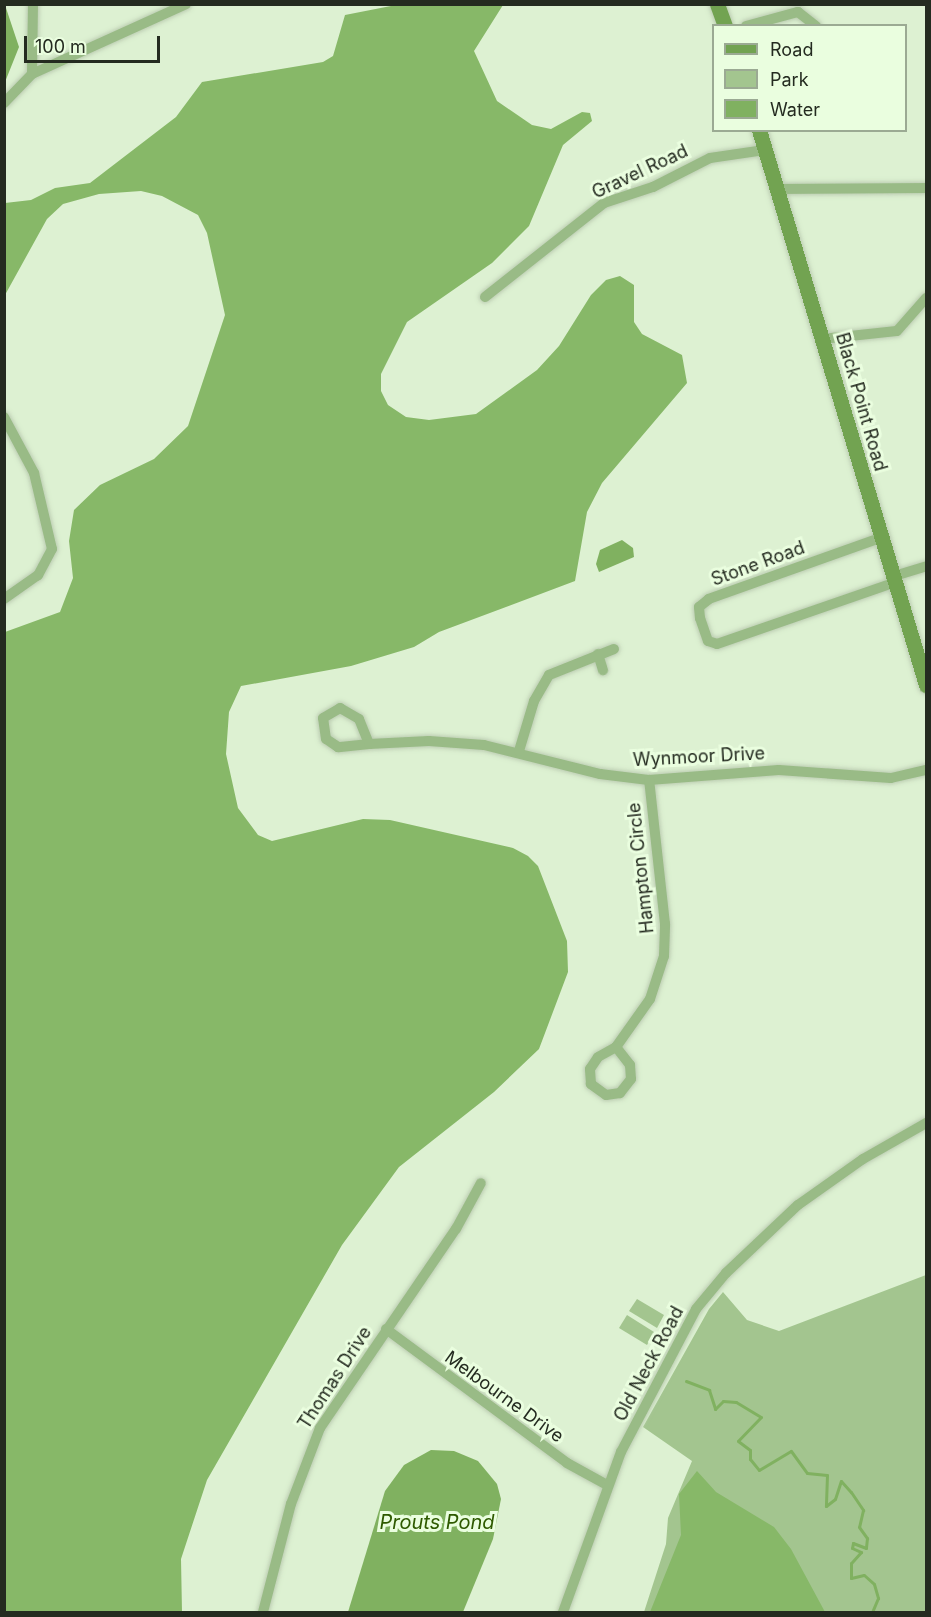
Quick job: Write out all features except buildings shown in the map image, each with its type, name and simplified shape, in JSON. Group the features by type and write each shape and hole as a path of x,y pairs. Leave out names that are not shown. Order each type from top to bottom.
{"main road":[{"path":"717,4 724,24"},
{"name":"Black Point Road","path":"760,132 892,580 927,685"}],"street":[{"path":"32,74 33,4"},
{"path":"4,103 32,74 186,4"},
{"path":"753,24 798,12 813,24"},
{"name":"Gravel Road","path":"485,297 604,204 653,187 710,158 764,150"},
{"path":"777,189 927,188"},
{"path":"822,339 897,332 927,298"},
{"path":"4,417 34,473 52,549 38,575 4,599"},
{"name":"Stone Road","path":"880,538 709,599 699,607 700,618 708,641 717,644 892,580"},
{"path":"892,580 927,566"},
{"path":"519,751 538,691 549,675 598,654 614,650"},
{"path":"598,654 603,670"},
{"name":"Wynmoor Drive","path":"369,744 361,723 348,710 334,709 322,718 322,733 332,745 369,744 447,741 519,751 600,774 649,780 778,770 891,778 927,770"},
{"name":"Hampton Circle","path":"616,1047 630,1065 631,1079 620,1093 606,1095 591,1084 590,1069 598,1057 616,1047 650,999 664,956 665,924 649,780"},
{"name":"Old Neck Road","path":"563,1612 607,1485 679,1337 716,1284 798,1205 862,1160 927,1123"},
{"name":"Thomas Drive","path":"263,1612 277,1552 311,1446 328,1413 456,1229 481,1183"},
{"name":"Melbourne Drive","path":"386,1329 567,1463 607,1485"}],"green space":[{"path":"926,1275 926,1612 644,1612 666,1544 668,1518 692,1461 643,1427 709,1309 723,1292 747,1320 779,1331"},
{"path":"637,1299 664,1315 657,1328 629,1311"},
{"path":"627,1315 654,1332 647,1345 619,1328"}],"shaded area":[{"path":"396,5 503,5 474,51 497,101 532,125 551,129 582,112 590,113 592,121 563,145 529,226 492,263 407,322 381,374 381,391 388,405 406,417 429,420 476,414 537,370 559,346 591,295 606,280 620,276 634,285 634,322 642,334 682,355 687,383 602,483 587,512 575,581 439,632 414,647 351,666 241,686 229,712 226,754 238,808 258,835 272,841 363,819 390,820 513,848 528,856 538,866 567,941 568,972 539,1049 494,1092 399,1167 342,1245 207,1480 181,1559 182,1612 5,1612 5,632 60,612 73,578 69,541 74,510 100,485 154,459 188,426 225,315 207,233 198,215 162,196 141,191 99,194 63,204 47,219 5,295 5,203 31,200 55,188 90,183 176,117 202,82 323,62 333,56 345,15"},
{"path":"697,1471 716,1492 774,1527 791,1549 825,1612 650,1612 681,1535 679,1494"}],"water":[{"path":"5,5 19,47 4,82"},
{"path":"622,540 633,548 634,557 599,572 596,564 600,550"},
{"name":"Prouts Pond","path":"431,1450 454,1451 478,1461 497,1484 501,1499 493,1539 463,1612 348,1612 385,1491 404,1465"}],"waterway":[{"path":"686,1381 709,1390 715,1409 723,1401 736,1402 761,1417 738,1441 750,1450 750,1459 759,1470 791,1451 807,1473 827,1475 826,1506 835,1499 841,1481 851,1492 863,1510 859,1527 867,1538 866,1548 853,1543 852,1548 861,1552 851,1563 851,1578 864,1575 874,1584 878,1598 872,1612"}]}
